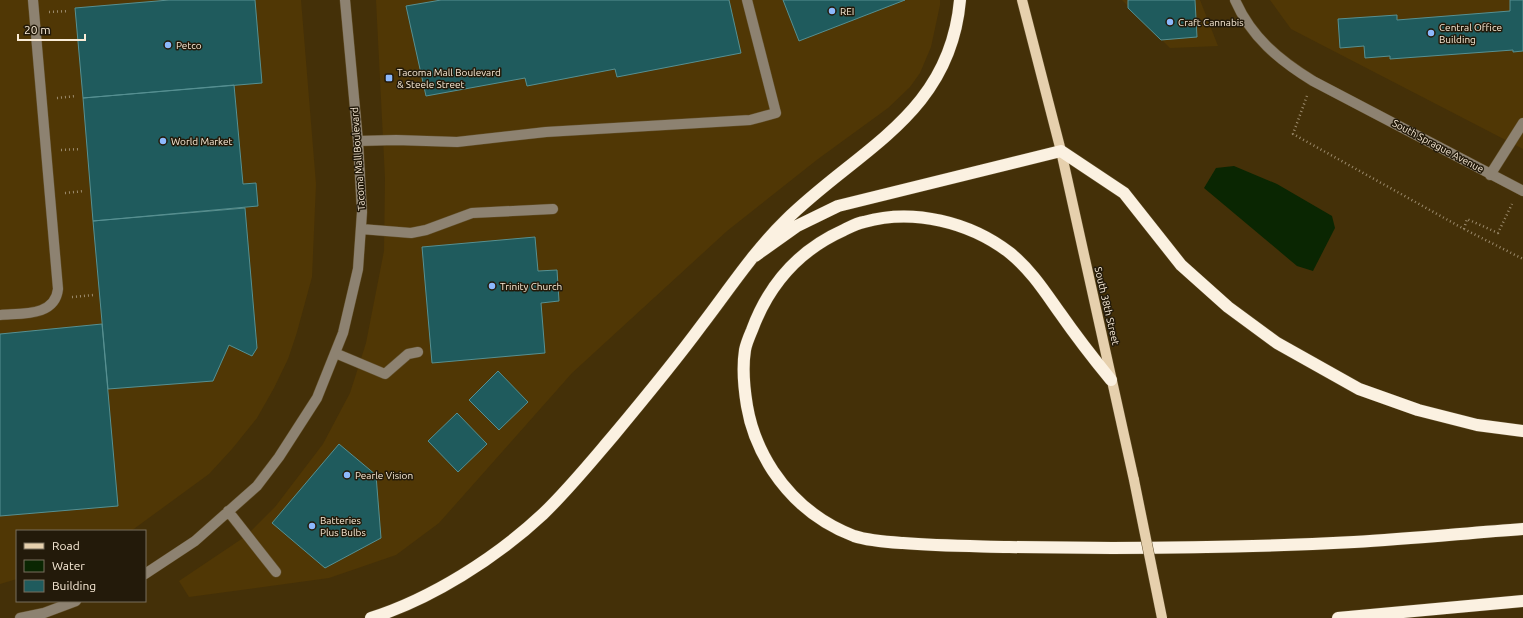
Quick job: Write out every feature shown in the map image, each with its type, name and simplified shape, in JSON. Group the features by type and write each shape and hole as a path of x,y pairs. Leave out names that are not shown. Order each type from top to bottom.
{"highway":[{"path":"371,618 408,604 477,566 509,543 542,515 569,488 668,370 755,256 785,220 883,139 919,103 932,87 949,51 955,30 960,0"},
{"path":"755,256 797,226 838,206 1061,151 1124,193 1181,265 1228,307 1277,343 1366,392 1418,410 1477,425 1523,431"},
{"path":"1111,380 1086,349 1036,279 1012,254 985,236 959,226 925,217 890,218 862,222 829,237 798,258 779,278 757,315 745,348 743,384 750,424 764,457 784,487 807,510 829,525 857,537 922,544 1079,548 1214,548 1356,542 1523,529"},
{"path":"1338,618 1523,601"}],"main road":[{"name":"South 38th Street","path":"1022,0 1061,151 1134,480 1162,618"}],"street":[{"path":"0,315 37,312 46,309 53,303 58,289 33,0"},
{"name":"Tacoma Mall Boulevard","path":"146,573 195,541 257,486 279,457 317,398 343,333 358,268 361,229 361,178 345,0"},
{"path":"358,141 396,140 458,142 546,132 750,120 776,113 747,0"},
{"name":"South Sprague Avenue","path":"1235,0 1249,26 1260,41 1289,66 1313,81 1415,133 1490,175 1522,190"},
{"path":"1490,175 1523,123"},
{"path":"361,229 411,233 426,230 472,213 554,209"},
{"path":"335,353 386,374 408,354 418,352"},
{"path":"228,511 276,572"},
{"path":"20,618 44,613 73,602"}],"path":[{"path":"1313,81 1294,134 1464,229 1523,259"},
{"path":"1464,229 1467,219 1498,233 1522,190"}],"shaded area":[{"path":"0,0 301,0 316,184 312,277 288,359 274,388 257,418 209,474 132,530 16,530 16,579 0,584"},
{"path":"376,0 940,0 940,5 931,47 920,73 910,87 888,108 818,159 727,231 572,373 439,523 396,555 329,578 189,597 179,581 246,536 275,507 323,444 350,393 366,343 384,251 385,178"},
{"name":"Craft Cannabis","path":"1122,0 1200,0 1218,46 1170,48"},
{"path":"1270,0 1523,0 1523,149 1291,29"}],"water":[{"path":"1234,166 1277,184 1332,216 1335,228 1313,271 1297,266 1204,188 1216,168"}],"building":[{"name":"Petco","path":"169,0 255,0 262,83 83,98 75,8"},
{"path":"441,0 729,0 741,53 617,77 615,69 527,86 525,78 426,96 406,6"},
{"name":"REI","path":"783,0 905,0 799,41"},
{"name":"Craft Cannabis","path":"1128,0 1195,0 1197,37 1161,40 1128,8"},
{"name":"Central Office Building","path":"1510,0 1523,0 1523,51 1513,52 1513,50 1390,59 1390,56 1365,58 1364,46 1340,48 1338,19 1397,15 1397,20 1510,11"},
{"name":"World Market","path":"234,85 243,184 256,183 258,206 93,221 83,98"},
{"path":"245,208 257,348 252,356 229,345 213,381 108,389 93,221"},
{"name":"Trinity Church","path":"535,237 538,271 557,270 559,301 541,303 545,353 432,363 422,247"},
{"path":"102,324 118,506 0,516 0,334"},
{"path":"498,371 528,402 499,430 469,400"},
{"path":"457,413 487,444 458,472 428,441"},
{"path":"339,444 376,475 381,538 325,568 272,523"}],"place":[{"name":"REI","path":"832,11"},
{"name":"Craft Cannabis","path":"1170,22"},
{"name":"Central Office Building","path":"1431,33"},
{"name":"Petco","path":"168,45"},
{"name":"Tacoma Mall Boulevard & Steele Street","path":"389,78"},
{"name":"World Market","path":"163,141"},
{"name":"Trinity Church","path":"492,286"},
{"name":"Pearle Vision","path":"347,475"},
{"name":"Batteries Plus Bulbs","path":"312,526"}]}
